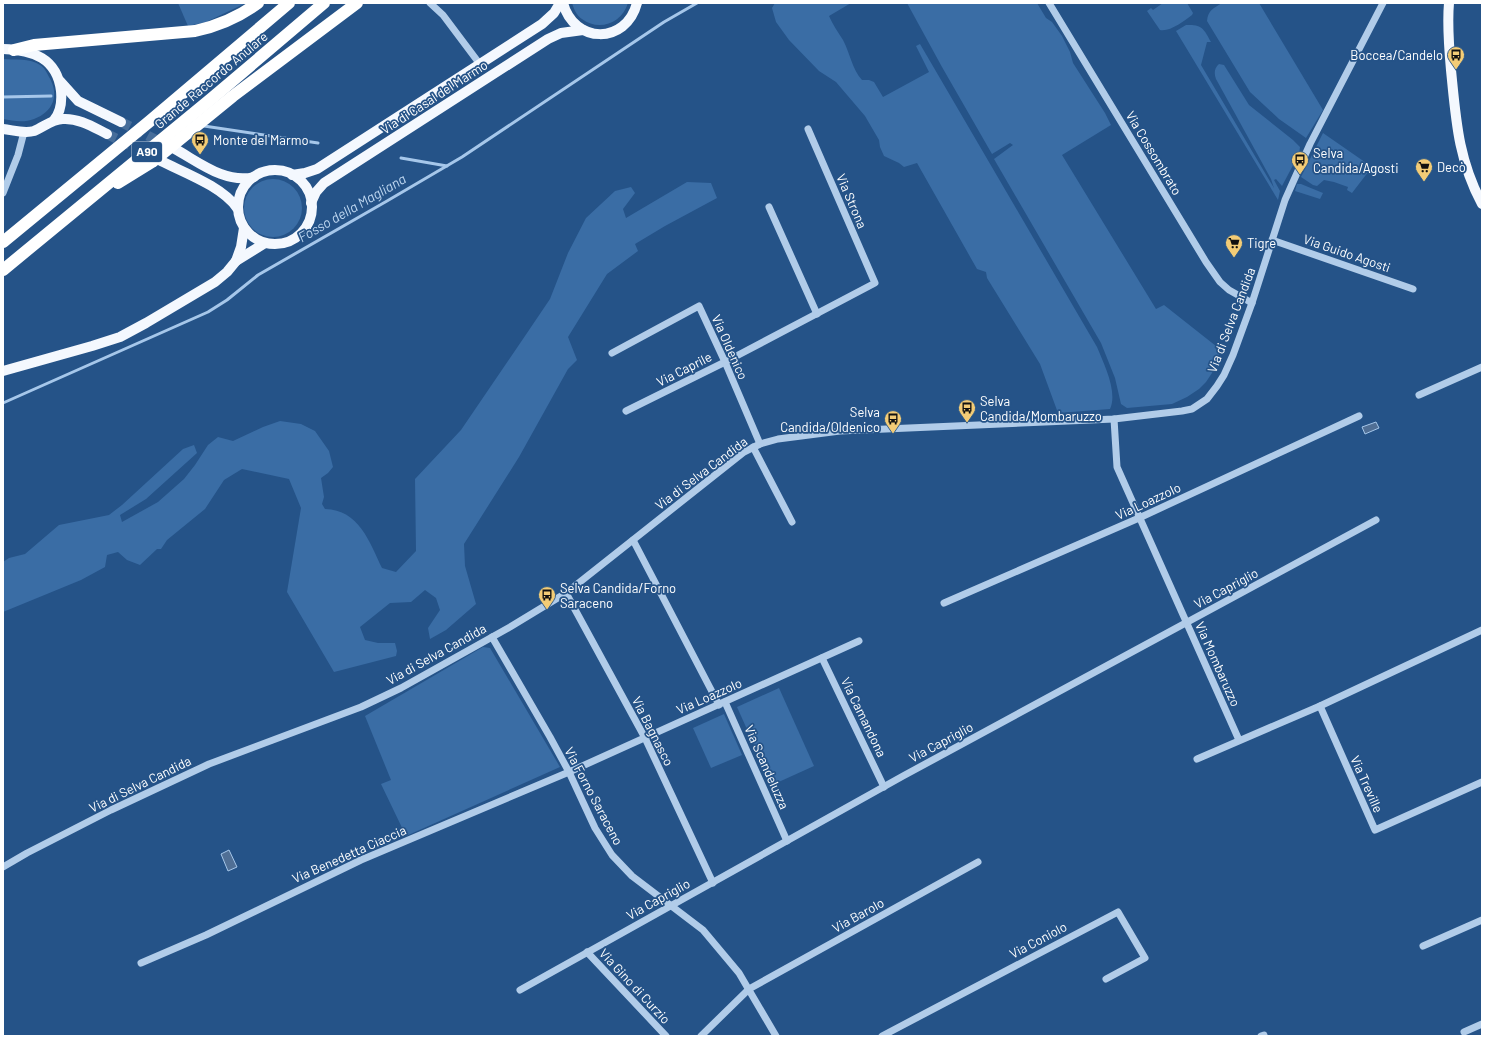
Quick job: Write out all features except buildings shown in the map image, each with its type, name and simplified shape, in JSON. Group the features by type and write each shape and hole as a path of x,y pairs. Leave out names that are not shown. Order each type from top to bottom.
{"highway":[{"path":"9,50 34,45 199,30 230,20 258,3"},
{"name":"Grande Raccordo Anulare","path":"3,242 194,84 289,3"},
{"name":"Grande Raccordo Anulare","path":"3,270 211,99 324,3"},
{"path":"83,204 152,162 233,96 357,3"}],"main road":[{"path":"562,3 568,17 572,22 583,30 601,34 618,29 628,21 632,16 637,3"},
{"name":"Via di Casal del Marmo","path":"292,175 317,169 479,63 542,24 562,3"},
{"path":"1449,3 1449,45 1456,124 1465,165 1477,186 1482,204"},
{"name":"Via di Casal del Marmo","path":"311,203 319,187 324,183 548,39 561,33 583,30"},
{"path":"9,50 30,52 44,58 53,68 59,80 78,101 121,122"},
{"path":"54,120 59,113 62,101 59,80"},
{"path":"3,129 24,132 33,131 54,120 63,118 76,120 107,134"},
{"path":"161,161 220,190 237,208 244,228 257,240 265,243 284,243 301,234 305,229 311,217 311,203 305,188 292,175 273,170 266,171 254,177 240,179 227,176 175,149"},
{"path":"237,208 242,191 254,177"},
{"path":"236,261 241,247 244,228"},
{"path":"3,370 106,342 128,334 215,282 227,272 236,261 265,243"}],"street":[{"path":"430,3 443,15 479,63"},
{"name":"Via Cossombrato","path":"1049,3 1209,267 1220,282 1230,290 1252,303"},
{"name":"Via di Selva Candida","path":"3,867 111,810 209,764 368,704 401,688 510,627 566,592 744,452 756,445 778,439 840,431 1114,418 1182,411 1192,408 1207,399 1218,386 1233,355 1252,303 1285,200 1310,144 1383,3"},
{"name":"Via Strona","path":"808,129 875,283"},
{"path":"3,193 18,155 24,132"},
{"path":"769,207 817,314"},
{"name":"Via Guido Agosti","path":"1272,240 1413,289"},
{"name":"Via Caprile","path":"626,411 725,362 875,283"},
{"name":"Via Oldenico","path":"612,352 699,306 725,362 756,445 792,522"},
{"path":"1419,395 1482,367"},
{"name":"Via Loazzolo","path":"944,603 1140,518 1359,416"},
{"name":"Via Mombaruzzo","path":"1114,418 1117,467 1239,740"},
{"name":"Via Capriglio","path":"520,990 884,786 1376,520"},
{"name":"Via Scandeluzza","path":"633,540 722,704 787,841"},
{"name":"Via Bagnasco","path":"566,592 645,738 713,883"},
{"path":"1197,759 1320,706 1482,630"},
{"name":"Via Forno Saraceno","path":"492,637 569,772 590,818 612,855 632,876 703,930 729,960 749,989 776,1036"},
{"name":"Via Loazzolo","path":"569,772 859,641"},
{"name":"Via Camandona","path":"822,658 884,786"},
{"name":"Via Treville","path":"1320,706 1375,830 1482,782"},
{"name":"Via Benedetta Ciaccia","path":"141,963 206,934 361,860 569,772"},
{"name":"Via Barolo","path":"701,1036 749,989 978,862"},
{"name":"Via Coniolo","path":"882,1036 1118,912 1145,958 1106,979"},
{"path":"1423,946 1482,920"},
{"name":"Via Gino di Curzio","path":"587,952 666,1036"},
{"path":"1464,1032 1482,1024"}],"shaded area":[{"path":"178,3 246,3 206,22 188,26"},
{"path":"572,3 628,3 621,16 609,23 596,25 582,19 574,10"},
{"path":"775,3 851,3 829,16 848,50 853,66 859,76 862,80 874,82 883,97 929,72 916,46 920,44 1097,347 1111,386 1112,402 1110,409 1058,413 1040,364 987,278 986,272 977,269 917,163 904,167 884,156 879,140 865,116 836,82 819,71 789,40 776,22 772,8"},
{"path":"907,3 1037,3 1046,18 1052,22 1062,36 1070,52 1073,63 1111,125 1062,155 1156,309 1164,305 1221,350 1212,373 1199,389 1172,404 1127,408 1121,404 1115,378 1101,343 994,159 1013,145 1010,143 992,154"},
{"path":"1163,3 1187,3 1193,13 1177,26 1160,30 1147,11 1151,8 1153,10"},
{"path":"1222,3 1259,3 1323,110 1306,138 1279,119 1250,92 1207,21 1210,12"},
{"path":"1186,25 1196,25 1202,28 1209,37 1211,42 1207,42 1201,65 1274,188 1271,179 1216,79 1216,67 1219,64 1224,65 1249,105 1300,147 1299,154 1282,186 1276,179 1274,180 1280,191 1278,200 1176,31"},
{"path":"3,59 32,61 44,69 52,84 54,96 50,107 41,116 26,121 3,119"},
{"path":"1323,133 1372,167 1352,193 1347,190 1348,187 1334,182 1324,180 1317,186 1301,177"},
{"path":"267,179 279,179 294,187 302,202 302,214 294,229 279,237 267,237 252,229 244,214 244,202 252,187"},
{"path":"687,182 711,183 717,198 635,244 638,251 607,274 568,337 577,360 568,369 519,457 464,544 465,566 476,604 446,630 430,639 428,628 440,610 436,598 425,590 411,602 390,603 360,627 365,640 378,643 395,643 397,651 396,656 334,672 287,592 301,508 289,479 242,469 224,480 205,509 167,540 161,549 157,549 140,565 127,560 118,552 107,555 105,567 81,580 3,612 3,562 9,558 25,554 59,525 109,515 183,449 194,445 197,453 146,499 120,515 122,522 158,502 184,479 208,445 218,437 233,441 280,421 301,424 315,431 329,451 333,467 321,478 324,497 322,504 325,509 337,511 355,521 367,538 382,568 396,572 416,551 415,479 461,430 550,299 568,253 586,218 615,191 631,187 635,193 623,209 626,218"},
{"path":"1297,184 1301,184 1323,193 1320,199 1295,191"},
{"path":"1376,422 1379,428 1365,434 1362,427"},
{"path":"483,647 490,648 560,767 406,836 381,784 391,780 365,716"},
{"path":"779,688 814,766 772,785 737,707"},
{"path":"724,714 742,755 711,768 693,728"},
{"path":"229,850 237,867 228,871 221,854"}],"waterway":[{"name":"Fosso della Magliana","path":"3,403 208,312 227,300 258,275 462,157 664,22 697,3"},
{"path":"3,97 51,96"},
{"path":"204,126 318,143"},
{"path":"401,158 447,166"}],"tunnel":[{"path":"121,122 164,144"},
{"path":"107,134 152,156"}],"place":[{"name":"Boccea/Candelo","path":"1456,70"},
{"name":"Monte del Marmo","path":"200,155"},
{"name":"Selva Candida/Agosti","path":"1300,175"},
{"name":"Decò","path":"1424,182"},
{"name":"Tigre","path":"1234,258"},
{"name":"Selva Candida/Mombaruzzo","path":"967,423"},
{"name":"Selva Candida/Oldenico","path":"893,434"},
{"name":"Selva Candida/Forno Saraceno","path":"547,610"}]}
